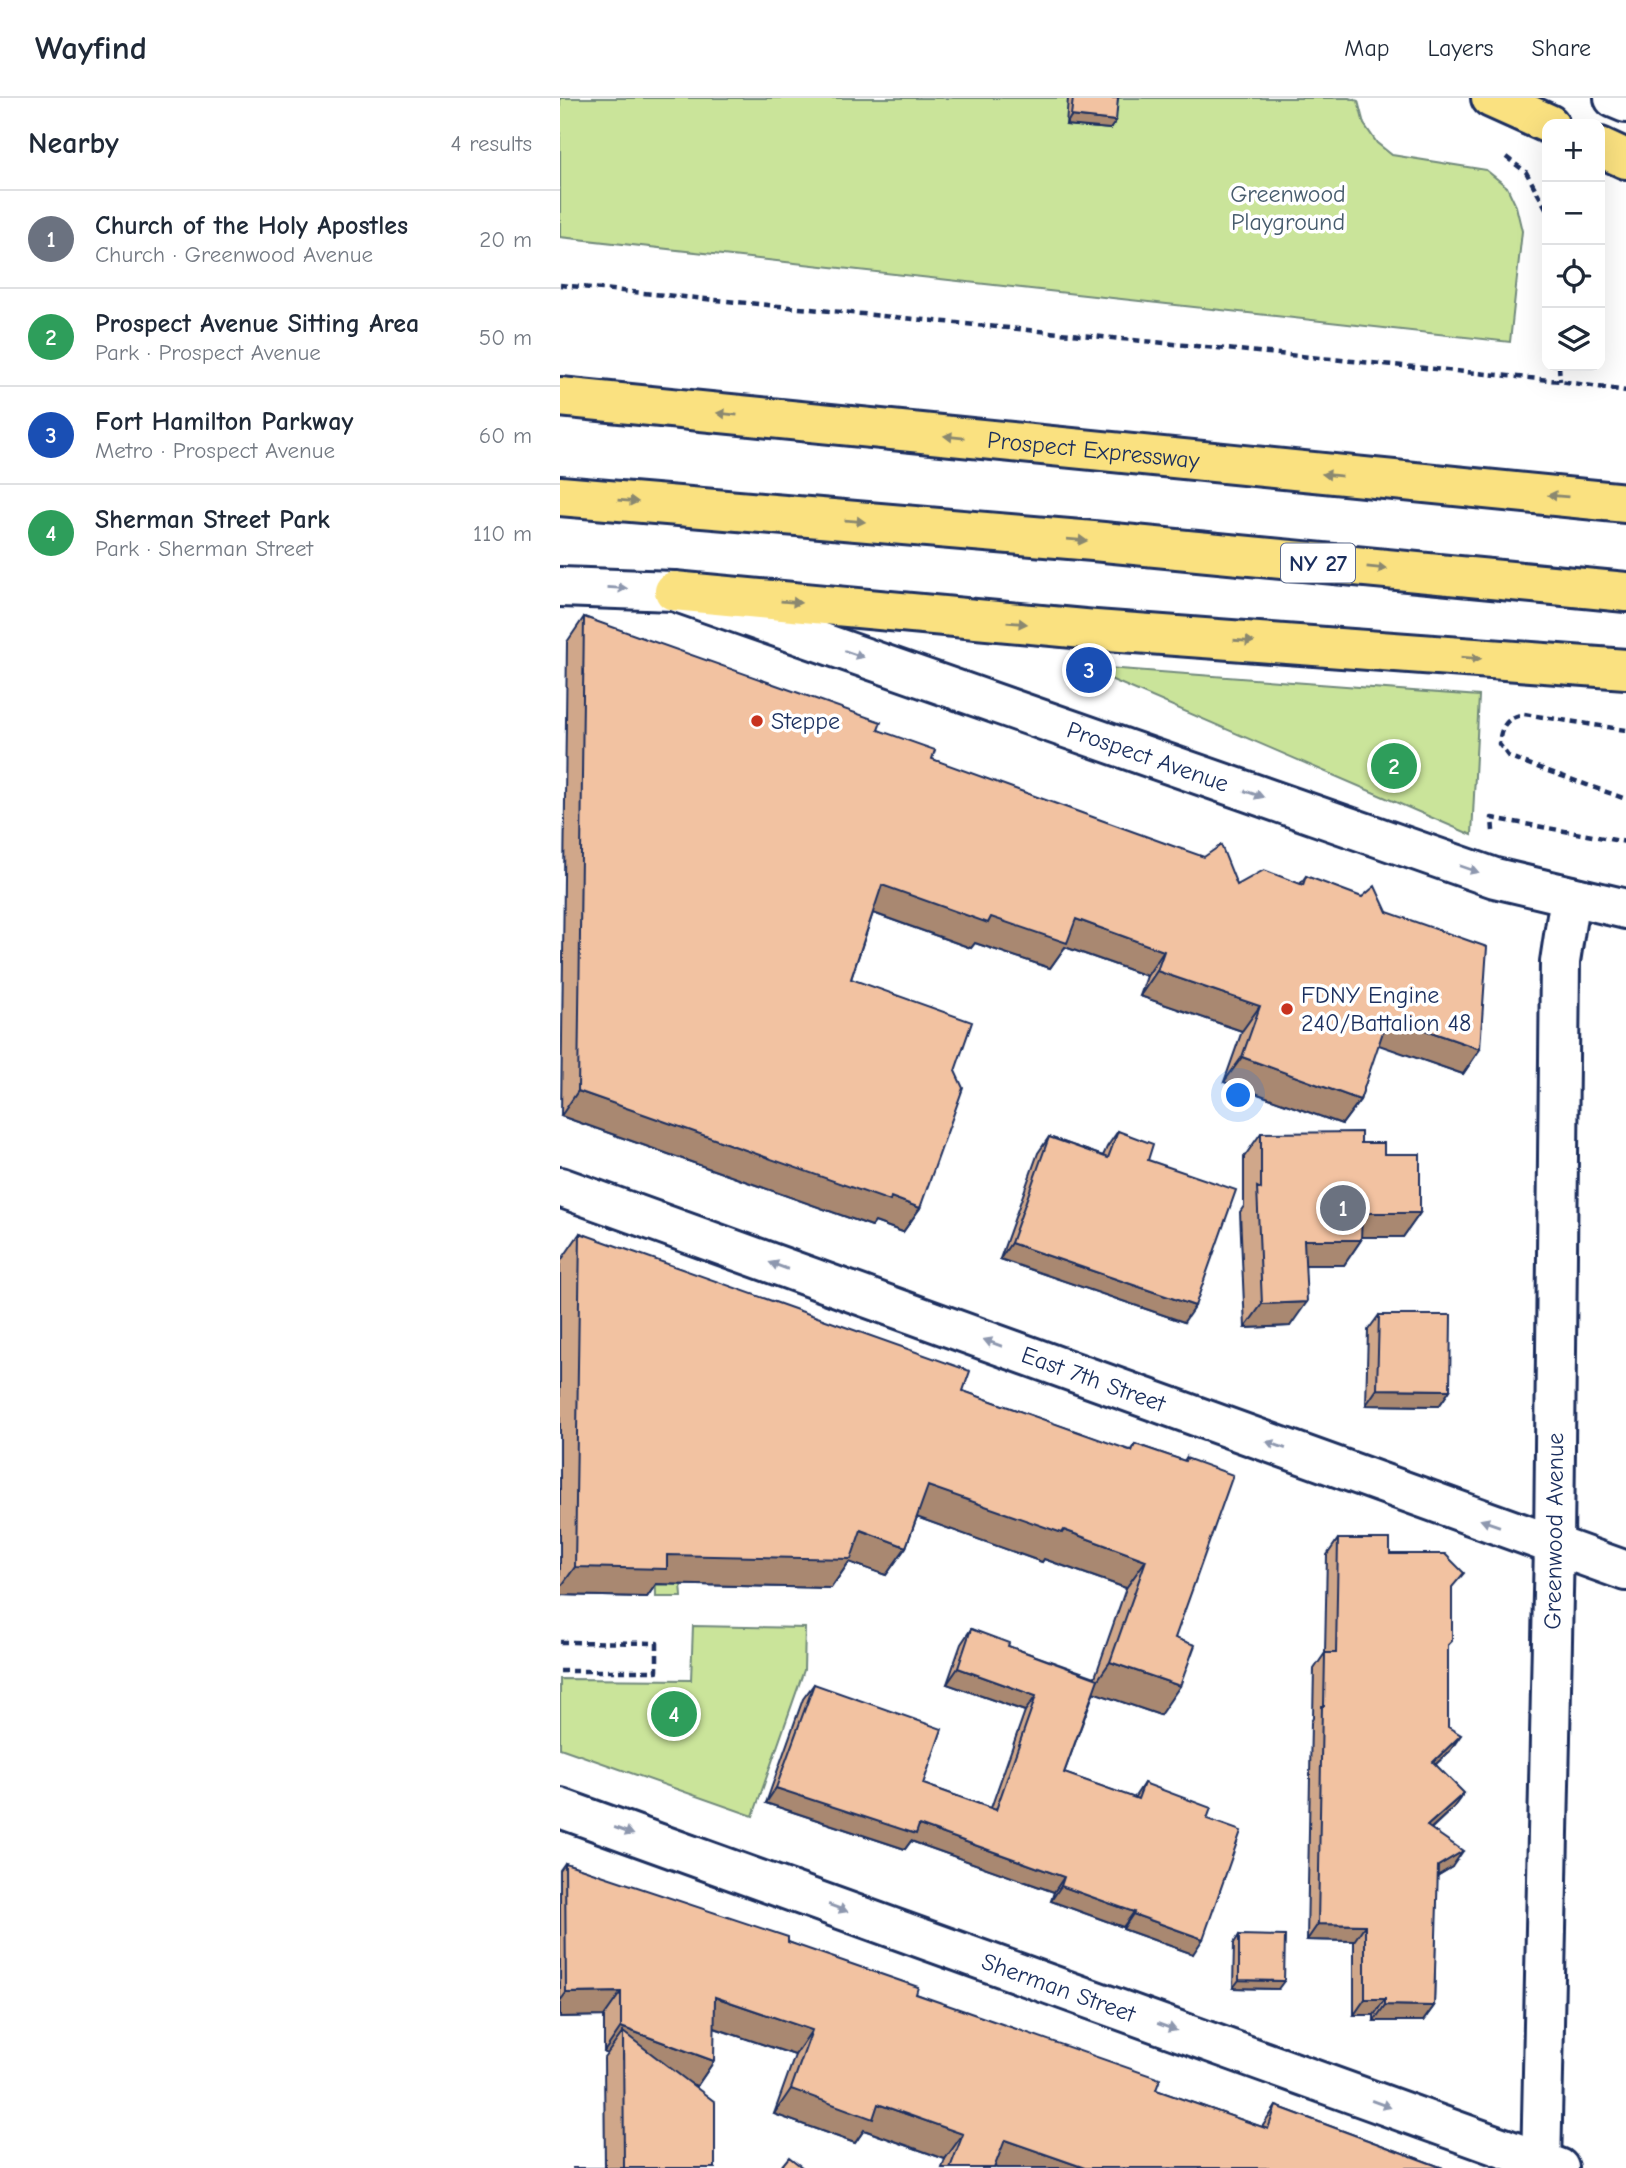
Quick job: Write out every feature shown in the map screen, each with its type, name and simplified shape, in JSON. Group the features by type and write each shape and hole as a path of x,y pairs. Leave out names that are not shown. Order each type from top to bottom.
{"highway":[{"path":"1491,98 1542,121"},
{"path":"1605,149 1626,159"},
{"name":"Prospect Expressway","path":"560,397 1626,503"},
{"name":"NY 27","path":"560,496 1107,542 1626,592"},
{"path":"674,592 1096,630 1626,669"}],"street":[{"path":"1614,98 1626,103"},
{"name":"Prospect Avenue","path":"560,587 674,592 1494,878 1626,909"},
{"name":"Greenwood Avenue","path":"1547,2166 1560,962 1570,896"},
{"name":"East 7th Street","path":"560,1187 1626,1572"},
{"name":"Sherman Street","path":"560,1808 1547,2166"}],"path":[{"path":"1505,156 1526,172 1542,201"},
{"path":"560,285 1560,381 1626,391"},
{"path":"1559,371 1560,381"},
{"path":"1626,730 1524,714 1510,717 1501,729 1499,744 1508,756 1626,799"},
{"path":"1493,835 1492,818 1626,842"},
{"path":"560,1642 657,1643 657,1671 560,1671"}],"green space":[{"name":"Greenwood Playground","path":"560,98 1349,98 1358,101 1364,124 1377,143 1392,155 1486,170 1507,187 1516,206 1522,231 1510,342 560,237"},
{"path":"1080,666 1479,696 1472,835"},
{"path":"655,1544 681,1583 682,1597 656,1597"},
{"path":"693,1626 805,1628 804,1670 753,1816 560,1748 560,1679 691,1680"}],"building":[{"path":"1073,98 1118,98 1116,121 1071,116"},
{"path":"584,617 881,722 878,730 935,750 932,759 1173,846 1204,857 1221,845 1237,885 1264,870 1303,885 1306,876 1362,897 1375,886 1387,912 1487,947 1480,1049 1388,1017 1360,1100 1242,1057 1260,1006 1157,971 1164,951 1076,919 1067,943 991,917 988,923 882,885 851,979 972,1022 955,1071 963,1088 920,1208 891,1197 890,1201 578,1091"},
{"path":"1118,1131 1153,1144 1148,1160 1236,1190 1195,1306 1011,1243 1049,1137 1108,1158"},
{"path":"1361,1132 1361,1143 1384,1143 1384,1154 1420,1154 1420,1213 1362,1213 1361,1240 1304,1240 1307,1302 1262,1304 1257,1187 1261,1189 1261,1133"},
{"path":"580,1233 970,1371 963,1391 1132,1451 1135,1444 1233,1475 1175,1638 1195,1645 1180,1686 1110,1662 1146,1560 928,1486 906,1547 861,1530 851,1559 667,1555 667,1569 575,1567"},
{"path":"1379,1315 1451,1315 1450,1390 1377,1389"},
{"path":"1338,1539 1390,1539 1390,1554 1445,1554 1464,1573 1452,1587 1452,1641 1448,1645 1448,1727 1461,1735 1433,1762 1464,1793 1427,1826 1463,1851 1438,1866 1434,2006 1385,2005 1385,1999 1365,1999 1365,1925 1318,1924 1322,1706 1325,1653 1336,1653"},
{"path":"971,1629 1009,1643 1008,1646 1098,1679 1064,1773 1138,1799 1144,1783 1211,1808 1207,1819 1241,1831 1203,1939 1061,1886 1064,1877 919,1825 916,1834 776,1788 814,1684 942,1729 923,1784 996,1810 1036,1696 958,1668"},
{"path":"565,1863 788,1937 788,1942 918,1987 916,1994 1160,2079 1156,2090 1268,2129 1276,2106 1443,2168 1085,2168 1005,2140 994,2168 950,2168 963,2134 878,2104 873,2119 791,2089 812,2030 715,1997 714,2061 621,2027 621,1992 566,1993"},
{"path":"1239,1935 1285,1936 1284,1981 1239,1980"},
{"path":"623,2032 715,2102 715,2168 624,2168"},
{"path":"789,2157 803,2168 780,2168"}],"place":[{"name":"Fort Hamilton Parkway","path":"1089,670"},
{"name":"Steppe","path":"757,721"},
{"name":"Prospect Avenue Sitting Area","path":"1394,766"},
{"name":"FDNY Engine 240/Battalion 48","path":"1287,1009"},
{"name":"Church of the Holy Apostles","path":"1343,1208"},
{"name":"Sherman Street Park","path":"674,1714"}]}
